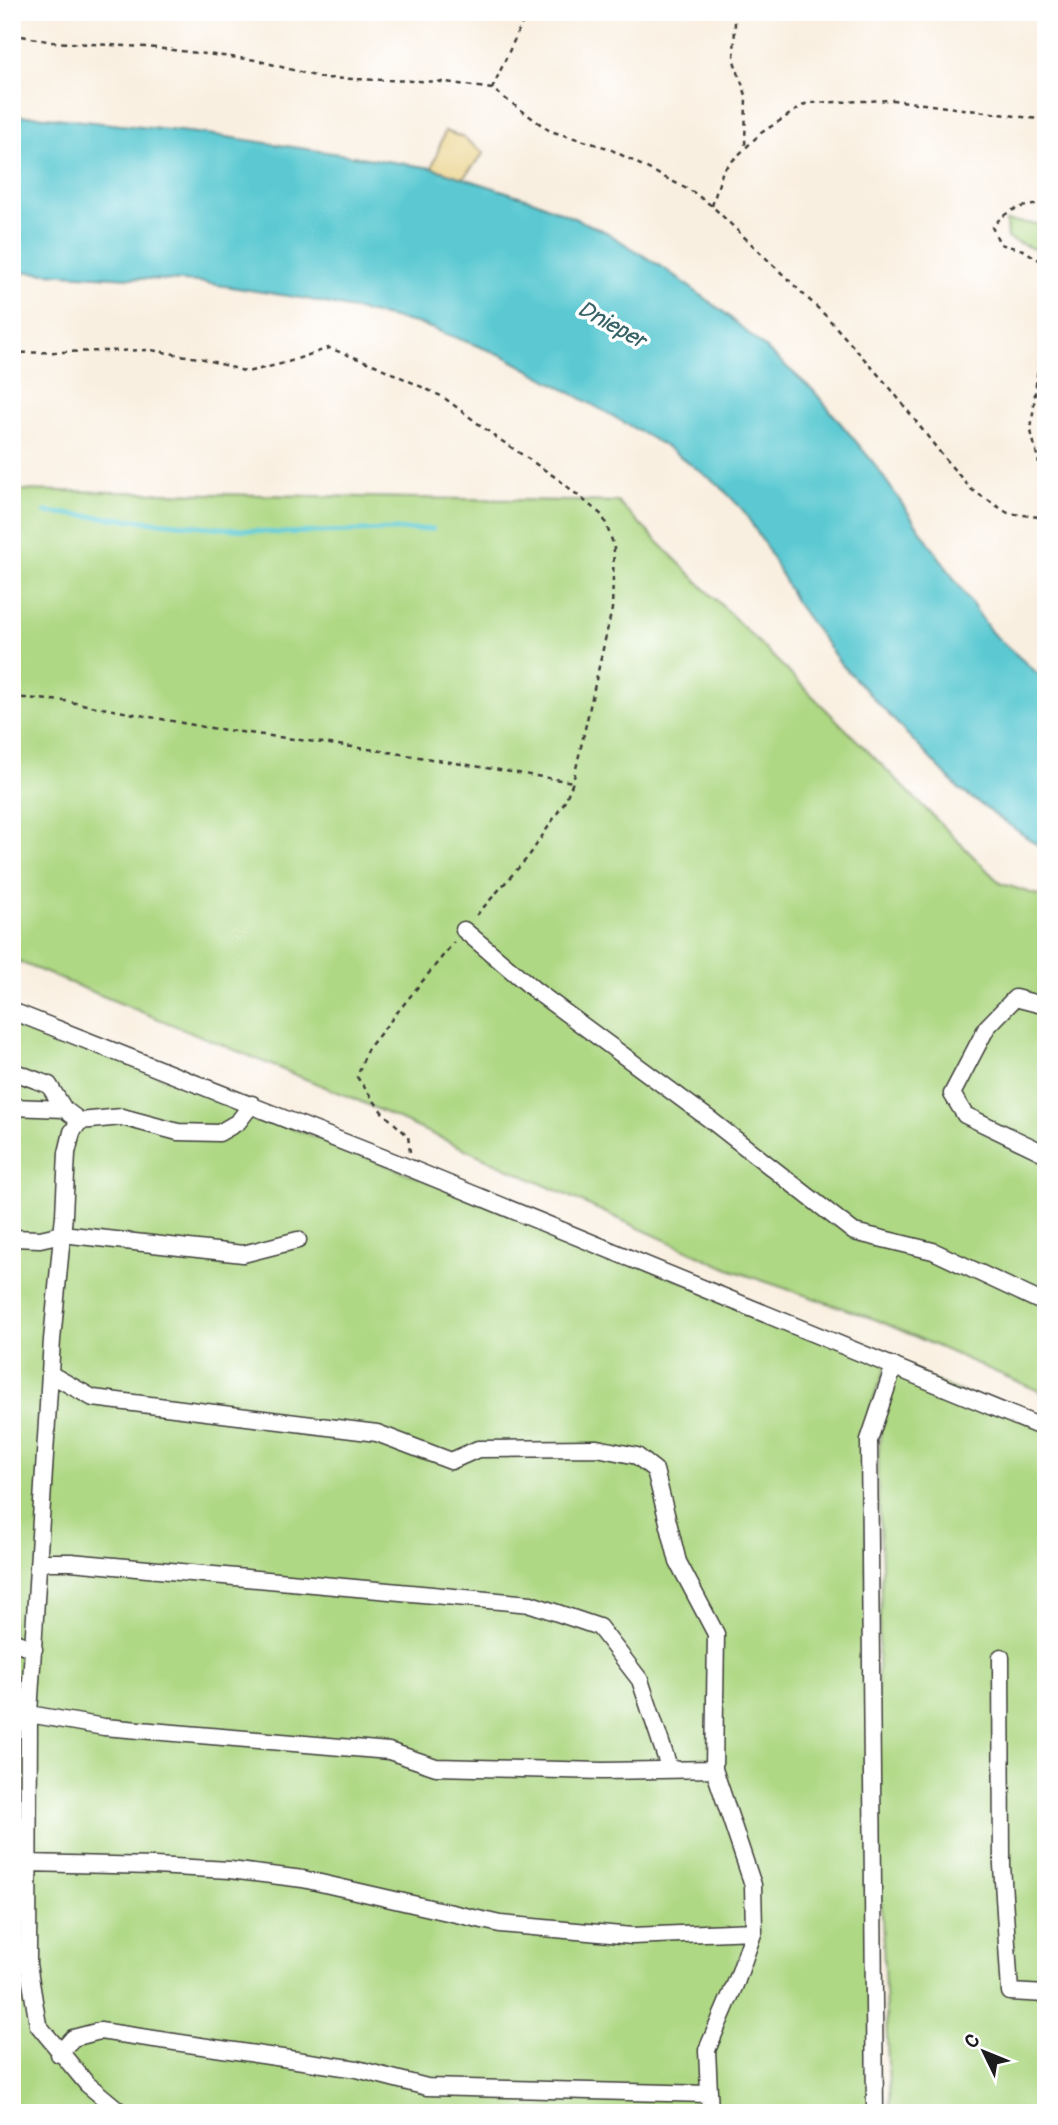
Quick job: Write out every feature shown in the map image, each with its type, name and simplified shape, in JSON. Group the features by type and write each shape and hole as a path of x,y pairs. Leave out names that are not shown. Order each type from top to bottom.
{"street":[{"path":"464,930 536,991 712,1121 854,1233 933,1251 1046,1304"},
{"path":"1046,1006 1015,998 987,1027 952,1094 965,1115 1046,1154"},
{"path":"12,1011 252,1104 1046,1429"},
{"path":"12,1071 49,1085 64,1109 80,1121 122,1117 178,1132 219,1133 239,1122 252,1104"},
{"path":"12,1107 64,1109"},
{"path":"80,1121 72,1132 67,1153 52,1340 29,1714 27,1863 20,1905 38,2025 87,2084 122,2113"},
{"path":"12,1238 40,1239 62,1234 243,1254 298,1240"},
{"path":"875,2113 869,1440 894,1366"},
{"path":"50,1374 93,1398 377,1433 451,1461 478,1449 597,1448 637,1456 655,1471 678,1562 716,1634 714,1769 753,1885 754,1931 737,1980 707,2050 710,2113"},
{"path":"39,1562 71,1562 531,1604 599,1627 640,1680 670,1770"},
{"path":"12,1641 34,1649"},
{"path":"1001,1657 1002,1865 1010,1992 1046,1994"},
{"path":"29,1714 104,1727 389,1751 436,1767 603,1771 714,1769"},
{"path":"12,1773 28,1779"},
{"path":"27,1863 179,1867 303,1879 500,1924 632,1936 754,1931"},
{"path":"60,2054 73,2038 100,2031 357,2069 427,2087 708,2094"}],"path":[{"path":"492,89 527,12"},
{"path":"733,12 734,61 746,95 745,149"},
{"path":"12,34 52,42 147,47 256,60 322,78 446,82 492,89 550,131 608,148 693,192 712,206 826,316 891,389 972,489 1008,513 1046,519"},
{"path":"712,206 723,170 761,133 807,103 893,100 1046,120"},
{"path":"1046,204 1020,206 1005,213 992,227 1000,244 1023,250 1046,264"},
{"path":"1046,292 1031,431 1046,492"},
{"path":"12,354 151,351 204,359 247,372 329,348 375,365 443,397 558,479 603,516 614,546 612,609 573,782 564,803 529,856 464,930 367,1050 357,1077 382,1112 408,1136 412,1169"},
{"path":"12,697 65,701 204,727 382,751 573,782"}],"green space":[{"path":"1006,221 1046,225 1046,254 1007,238"},
{"path":"12,490 618,502 1000,883 1046,898 1046,1394 877,1320 729,1269 357,1100 12,959"},
{"path":"12,1018 888,1362 871,1406 865,1469 874,2113 12,2113"},
{"path":"898,1367 1046,1425 1046,2113 890,2113 875,1746 882,1562 877,1475 882,1410"}],"sand":[{"path":"445,131 462,137 484,153 463,178 432,168"}],"water":[{"name":"Dnieper","path":"12,116 36,116 207,134 432,168 535,201 606,232 668,271 725,313 813,390 873,462 992,633 1046,681 1046,851 959,789 841,664 795,601 743,510 719,485 668,448 602,410 504,356 420,324 307,299 199,282 12,271"}],"waterway":[{"path":"45,512 278,533 433,529"}]}
